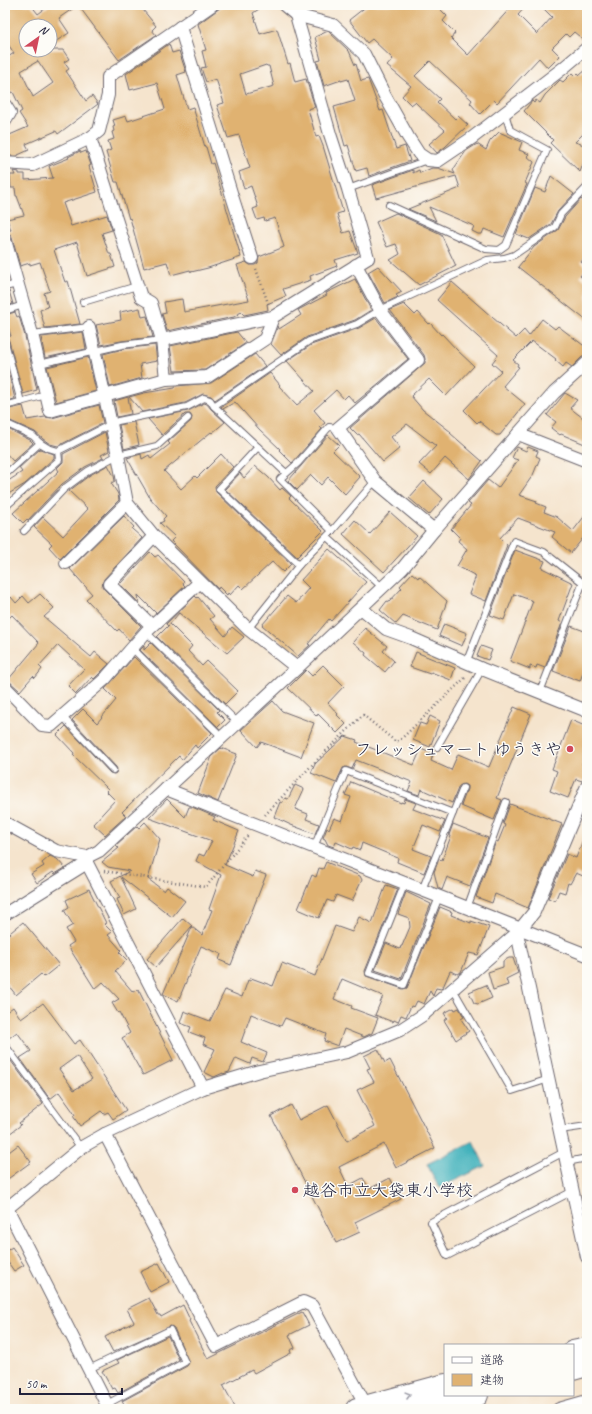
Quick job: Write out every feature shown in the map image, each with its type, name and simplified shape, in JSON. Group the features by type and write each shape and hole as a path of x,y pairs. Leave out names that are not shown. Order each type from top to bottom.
{"highway":[{"path":"574,1352 587,1349"},
{"path":"574,1370 587,1365"},
{"path":"364,1408 444,1385"},
{"path":"420,1409 473,1396"}],"street":[{"path":"5,163 33,165 90,138 99,131 108,95 108,77 212,5"},
{"path":"284,5 296,15 333,25 364,54 408,137 419,154 428,160 438,161 472,138 587,48"},
{"path":"162,340 273,317 368,258 330,134 296,15"},
{"path":"180,27 232,199 252,258"},
{"path":"5,105 10,113 5,121"},
{"path":"90,138 141,297 151,302 162,340 166,379"},
{"path":"5,240 32,334 50,411 166,379 207,377 265,339 273,317"},
{"path":"356,265 380,310 418,360 338,428 375,481 434,530"},
{"path":"89,327 112,424 127,503 154,536 248,629 297,668"},
{"path":"5,914 88,863 99,851 361,608 402,569 434,530 554,393 587,363"},
{"path":"518,434 587,461"},
{"path":"66,563 127,503"},
{"path":"149,629 109,584 154,536"},
{"path":"5,687 42,725 51,726 104,678 149,629 200,582"},
{"path":"361,608 386,629 587,711"},
{"path":"108,1406 6,1209 81,1148 105,1134 203,1088 259,1071 347,1052 400,1030 423,1015 519,931 534,912 587,788"},
{"path":"166,789 405,883 519,931 587,955"},
{"path":"5,823 56,851 88,863 203,1088"},
{"path":"519,931 587,1257"},
{"path":"105,1134 216,1346 303,1302 312,1306 364,1408"},
{"path":"559,1409 587,1401"}],"lane":[{"path":"390,205 486,249 499,250 506,245 547,150 510,130 505,113"},
{"path":"348,189 428,160"},
{"path":"214,406 309,341 357,324 380,310 488,260 514,255 555,226 561,214 587,187"},
{"path":"5,287 17,284"},
{"path":"84,302 138,286"},
{"path":"5,311 23,305"},
{"path":"32,334 89,327"},
{"path":"39,364 122,345 162,340"},
{"path":"5,342 21,402"},
{"path":"5,406 46,396"},
{"path":"5,423 33,436 48,448 58,451 118,421 187,406 204,398 210,400 214,406 286,473"},
{"path":"24,531 65,488 88,471 118,455 157,446 188,418"},
{"path":"332,531 280,479 298,462 329,427 338,428"},
{"path":"5,468 8,472 40,443"},
{"path":"258,447 219,489 299,565"},
{"path":"5,507 59,460 58,451"},
{"path":"248,629 299,565 327,537 375,481"},
{"path":"327,537 382,587"},
{"path":"437,747 475,666 514,541 544,552 585,584 540,692"},
{"path":"149,629 238,723"},
{"path":"132,648 222,737"},
{"path":"62,716 113,770"},
{"path":"314,847 346,771 453,813"},
{"path":"422,890 463,788"},
{"path":"467,908 506,802"},
{"path":"405,883 369,973 404,985 439,897"},
{"path":"453,989 512,1091 549,1079"},
{"path":"5,1045 81,1148"},
{"path":"560,1130 587,1126"},
{"path":"573,1191 447,1256 431,1222 566,1157 587,1158"},
{"path":"89,1369 170,1330 185,1362 108,1406"}],"path":[{"path":"252,258 273,317"},
{"path":"88,863 206,887 256,825 313,764 363,715 396,742 400,740 475,666"}],"water":[{"path":"473,1141 485,1166 439,1188 427,1164"}],"building":[{"path":"5,5 31,5 38,14 50,5 78,5 59,18 69,33 58,40 58,18 18,18 18,58 58,58 58,50 63,50 69,59 64,62 69,69 66,71 86,101 92,96 98,104 58,134 56,131 26,144 29,150 18,156 6,156 5,137 28,127 19,113 22,111 13,92 10,93 5,85 5,59 14,53 5,40","holes":["38,61 53,83 33,97 21,71"]},
{"path":"78,5 139,5 156,26 152,30 156,35 119,60"},
{"path":"224,5 265,5 253,13 260,34 277,29 288,64 290,63 295,82 306,79 315,107 308,109 316,137 319,136 323,146 343,212 337,214 343,233 350,231 358,253 335,260 337,266 310,276 311,280 283,289 286,296 267,304 268,310 244,315 241,312 234,317 167,331 162,314 166,313 164,302 182,299 184,312 249,300 237,265 246,262 250,265 255,265 258,263 259,257 284,247 275,218 265,221 264,218 257,220 253,209 258,207 251,186 244,189 239,172 250,168 239,135 228,138 217,105 224,103 216,79 206,82 201,68 206,67 202,51 206,50 198,24","holes":["266,65 269,66 274,86 246,94 240,74"]},
{"path":"368,5 436,5 447,16 443,21 455,33 451,38 468,55 513,5 527,5 518,15 537,34 552,17 540,5 587,5 587,41 574,32 569,37 566,34 552,48 560,56 548,68 539,58 497,103 494,100 480,114 470,103 472,100 430,61 415,76 440,99 437,102 455,119 458,116 468,125 437,153 429,144 445,130 415,102 411,105 402,96 411,86 387,66 393,59 372,39 367,43 349,20"},
{"path":"328,31 349,51 355,65 356,64 361,81 368,79 380,111 383,110 396,149 405,146 410,161 369,176 367,168 356,171 348,145 345,146 334,107 355,101 348,79 324,86 317,61 321,60 315,37"},
{"path":"169,44 172,53 179,51 186,72 177,75 187,109 193,107 211,164 213,163 241,257 208,268 191,272 190,270 171,275 167,262 144,268 130,218 129,219 118,182 115,182 106,152 111,150 108,141 114,139 112,132 114,131 113,127 115,126 113,120 126,116 128,121 165,109 157,83 130,90 126,74"},
{"path":"587,69 587,130 575,142 587,146 587,154 580,172 550,143 553,140 524,111 532,101 534,103 536,100 540,103 545,95 560,80 563,82 572,73 575,76 578,73 580,75"},
{"path":"499,132 522,142 519,150 529,154 527,156 534,162 525,183 527,184 504,237 484,229 482,234 478,234 472,231 474,226 429,207 436,221 408,209 460,188 456,176 376,198 372,185 413,170 413,173 419,170 420,173 432,168 438,168 455,174 453,170 466,151 477,144 486,150 490,141"},
{"path":"80,151 81,153 86,151 91,165 89,166 97,192 63,203 71,226 107,215 112,230 102,233 115,267 87,276 77,242 54,250 65,282 68,281 80,324 45,328 40,310 48,307 44,293 50,291 40,262 20,266 12,238 10,234 5,233 5,231 11,230 7,219 24,215 16,196 15,188 11,188 10,175 15,175 13,171 19,172 19,174 25,174 25,180 53,178 49,166 69,158 68,157"},
{"path":"551,176 574,194 558,211 551,224 529,239 516,234 535,188 545,192"},
{"path":"581,199 587,204 587,254 581,262 587,268 580,276 587,282 587,321 518,267 534,247 558,230 565,217"},
{"path":"396,213 441,234 456,266 419,285 390,260 400,254 396,244 387,247 376,222"},
{"path":"378,266 402,292 396,295 398,297 385,303 368,272"},
{"path":"355,279 371,310 355,320 307,337 281,355 271,344 278,326 279,329 301,315 298,310 327,295 326,293"},
{"path":"452,282 516,338 524,330 529,336 542,319 555,329 558,326 587,348 587,356 582,357 572,367 566,363 563,367 555,360 556,359 532,341 513,360 519,367 503,386 525,404 500,435 496,435 479,421 477,423 464,410 501,371 492,363 498,355 437,300"},
{"path":"5,291 9,291 13,304 5,306"},
{"path":"404,304 415,315 418,312 474,366 446,396 429,379 411,396 423,410 451,432 450,433 482,461 469,479 445,458 431,474 419,464 436,446 407,424 391,437 400,448 383,462 359,434 357,435 350,428 425,363 424,355 390,310"},
{"path":"140,308 142,317 147,316 153,337 101,345 96,325 121,320 120,312"},
{"path":"15,312 17,317 19,316 25,336 37,390 23,394 7,337 11,336 5,318 5,315"},
{"path":"376,318 408,359 355,403 348,395 344,399 336,390 314,410 325,423 320,427 322,429 292,463 235,402 223,409 221,407 270,373 280,385 279,386 297,405 314,391 287,361 311,345 359,328"},
{"path":"83,332 86,349 45,358 41,337"},
{"path":"237,332 246,343 205,370 174,371 170,346"},
{"path":"155,345 157,361 140,364 142,378 110,387 103,354 123,349"},
{"path":"255,354 265,366 215,400 211,396 203,394 185,403 142,412 129,397 175,388 176,386 211,383"},
{"path":"88,357 96,391 56,402 47,367"},
{"path":"9,375 15,399 5,401 5,376"},
{"path":"565,393 577,400 570,408 587,421 587,445 561,434 560,435 551,428 556,422 547,415"},
{"path":"128,397 131,414 117,417 114,401"},
{"path":"204,403 207,404 225,422 164,471 181,489 195,476 197,478 221,454 233,467 215,486 216,492 291,564 283,572 272,562 243,589 239,585 230,595 228,593 227,595 219,587 218,589 171,541 175,537 160,523 164,521 163,519 166,516 150,498 127,458 141,454 142,459 149,455 151,459 170,444 168,442 191,421 192,417 190,414 185,414 162,435 148,419 188,411"},
{"path":"99,405 103,423 58,446 50,444 35,432 6,419 5,414 5,410 23,406 27,420 45,417 52,418"},
{"path":"134,422 139,445 124,449 119,425"},
{"path":"8,429 33,443 13,461 5,452 5,432"},
{"path":"105,432 109,451 101,455 103,458 85,467 62,484 28,520 27,519 23,523 13,513 59,471 57,468 63,462 63,454"},
{"path":"328,435 339,445 333,451 360,477 345,494 328,477 321,485 311,475 297,490 288,481"},
{"path":"517,447 526,451 528,447 538,451 536,456 540,458 533,475 519,495 537,501 536,503 546,507 544,512 557,517 573,531 587,513 587,533 571,553 552,537 555,532 518,518 500,538 507,545 486,601 469,594 476,576 457,566 467,549 458,541 460,538 451,529 471,505 468,503 488,480 498,488 518,460 512,458"},
{"path":"40,449 54,454 54,458 25,484 5,496 5,483 22,472 19,468"},
{"path":"108,465 115,481 111,483 118,494 119,500 60,559 49,547 52,544 34,527 43,517 63,536 88,509 69,491 90,475"},
{"path":"255,466 280,490 282,488 291,496 289,498 323,531 297,557 225,489 240,473 244,478"},
{"path":"424,481 443,499 429,515 409,498"},
{"path":"390,512 417,536 384,572 343,534 355,520 370,534"},
{"path":"124,516 134,527 132,529 142,538 104,579 102,586 141,626 129,640 119,629 117,631 86,599 92,594 70,569"},
{"path":"329,549 366,582 331,621 329,619 308,644 310,645 298,656 262,625 287,596 296,603 309,588 301,580"},
{"path":"515,550 545,561 542,568 573,583 559,621 562,623 545,668 537,665 536,668 530,666 530,669 510,661 533,601 514,594 504,620 490,615"},
{"path":"150,552 155,557 158,555 184,582 183,584 185,586 156,613 138,595 139,603 120,584"},
{"path":"412,573 418,578 419,576 447,601 437,630 403,616 396,624 380,610 387,601 389,602 402,588 400,586"},
{"path":"40,594 54,608 44,617 91,657 95,652 109,664 94,679 92,677 76,694 68,686 84,669 58,645 39,666 42,669 35,678 33,676 20,691 8,680 39,643 12,615 5,622 5,603 11,597 16,603 23,596 29,603"},
{"path":"195,596 197,598 198,597 214,616 210,619 225,636 232,627 244,637 227,653 179,613 168,626 166,624"},
{"path":"170,624 192,646 188,651 202,666 207,661 238,691 225,704 157,637"},
{"path":"444,624 467,633 462,646 439,636"},
{"path":"571,626 587,632 587,662 580,681 553,671"},
{"path":"365,628 387,646 383,651 394,661 385,672 365,655 366,653 353,642"},
{"path":"151,643 219,710 217,712 225,720 218,727 140,650 144,646 144,650"},
{"path":"481,646 492,650 488,660 477,656"},
{"path":"416,652 455,668 451,680 431,672 430,674 410,667"},
{"path":"134,657 212,733 197,748 195,745 182,760 179,756 122,812 126,816 105,835 93,824 115,800 106,791 108,789 73,755 74,753 57,735 66,726 110,773 116,773 116,767 72,720 83,709 97,723 116,700 105,689"},
{"path":"323,665 344,686 328,703 346,724 337,733 288,688 306,670 312,676"},
{"path":"273,701 282,711 314,723 301,757 261,742 257,747 241,730"},
{"path":"514,707 531,714 497,798 502,800 494,820 461,806 467,789 467,786 464,784 459,786 452,803 421,789 419,795 408,791 412,782 356,760 352,769 346,767 343,768 336,783 311,773 315,764 345,736 357,740 356,742 414,765 421,749 433,754 431,761 451,770 458,754 489,767"},
{"path":"430,716 440,721 430,747 413,740 420,723 426,725"},
{"path":"571,720 587,727 587,752 582,764 587,765 587,779 582,781 576,779 568,798 550,791 557,771 552,769"},
{"path":"221,748 237,754 218,802 198,793 212,756"},
{"path":"351,782 401,803 404,803 405,799 416,803 413,809 445,821 440,832 423,825 413,849 431,856 424,873 397,862 398,858 362,843 360,850 353,847 352,849 336,842 334,847 328,845 323,838 327,828 329,829 334,818 342,821 351,797 345,795"},
{"path":"295,785 304,789 295,809 308,814 306,819 319,824 315,834 274,817 280,802 282,803 285,798 288,799"},
{"path":"167,799 185,817 189,807 192,807 215,817 213,820 239,831 225,865 253,877 255,871 266,875 231,965 219,960 221,954 201,946 178,1001 163,994 192,927 202,935 212,910 209,909 221,875 196,861 199,854 204,856 212,841 149,818"},
{"path":"510,804 562,824 528,908 495,894 492,903 476,897 496,841 498,842 505,825 503,824"},
{"path":"145,822 160,839 148,879 164,891 167,887 185,901 172,917 121,877 136,909 124,915 117,899 120,898 111,881 130,871 108,867 102,862 119,848 116,845 137,826 139,828"},
{"path":"453,824 488,838 470,886 447,877 442,890 438,888 434,872 439,859 442,860 451,836 449,835"},
{"path":"586,832 587,873 585,872 583,876 576,873 570,884 568,883 565,893 559,891 555,901 548,898 567,854 576,858"},
{"path":"50,856 57,859 65,868 55,874 53,872 37,883 31,874 44,866 42,863"},
{"path":"326,862 360,876 362,880 352,901 336,895 333,902 327,900 319,918 298,909 312,875 316,877 319,868 323,869"},
{"path":"386,885 398,889 365,971 366,976 403,989 407,988 440,907 452,912 451,915 471,923 471,921 489,927 478,955 469,953 461,972 458,974 450,971 441,989 436,988 433,996 430,991 424,1004 417,1001 414,1007 411,1006 406,1017 401,1015 398,1022 394,1020 393,1022 375,1015 383,996 342,979 334,999 352,1006 351,1008 378,1018 372,1033 364,1037 344,1029 338,1046 324,1041 326,1034 285,1018 281,1026 251,1014 241,1042 267,1053 263,1062 252,1058 250,1064 236,1058 229,1072 214,1077 204,1072 215,1049 203,1044 205,1038 189,1032 191,1027 180,1023 184,1011 210,1021 225,990 242,997 248,980 250,981 251,978 273,986 282,963 315,976 335,926 352,932 359,917 372,923"},
{"path":"89,889 106,923 104,924 112,932 108,935 121,950 119,952 127,960 115,971 133,992 138,989 173,1060 143,1075 122,1038 130,1033 119,1012 118,1013 112,1003 119,999 103,982 95,989 68,946 74,942 66,929 73,925 64,910 69,907 66,900"},
{"path":"406,892 431,904 401,979 375,970 386,943 400,949 410,927 409,918 398,914"},
{"path":"183,918 192,926 156,967 147,959"},
{"path":"23,922 59,965 44,977 41,974 16,995 5,981 5,937"},
{"path":"513,958 518,973 506,979 508,985 493,990 488,972 503,967 503,961"},
{"path":"486,985 492,998 478,1004 474,1003 469,992"},
{"path":"43,1003 74,1044 80,1040 126,1110 113,1119 108,1112 104,1114 101,1111 80,1126 73,1116 75,1115 72,1110 59,1092 50,1099 20,1058 31,1051 17,1032 5,1041 5,1013 13,1007 21,1019","holes":["77,1056 92,1079 74,1090 59,1069"]},
{"path":"454,1008 455,1010 459,1008 464,1017 461,1019 469,1031 456,1040 444,1020 447,1018 444,1013"},
{"path":"378,1049 385,1063 390,1060 435,1148 396,1168 384,1144 339,1167 348,1186 363,1178 369,1189 390,1178 401,1199 355,1222 360,1232 336,1243 271,1116 291,1105 299,1120 328,1105 347,1141 375,1126 357,1090 374,1082 367,1069 370,1068 364,1056"},
{"path":"5,1053 43,1104 19,1123 21,1125 5,1137"},
{"path":"18,1145 31,1162 5,1181 5,1155"},
{"path":"12,1247 24,1265 14,1271 5,1258 5,1252"},
{"path":"159,1263 169,1282 150,1292 140,1272"},
{"path":"149,1298 158,1315 161,1317 183,1305 190,1320 189,1321 208,1359 302,1312 309,1325 289,1335 295,1348 290,1350 291,1353 254,1373 252,1370 223,1385 236,1409 126,1409 122,1401 187,1366 189,1363 174,1328 171,1326 113,1352 105,1337 134,1322 127,1309"},
{"path":"168,1336 179,1360 118,1393 115,1388 112,1389 102,1371 119,1363 117,1360"}],"place":[{"name":"フレッシュマート ゆうきや","path":"570,749"},
{"name":"越谷市立大袋東小学校","path":"295,1190"}]}
